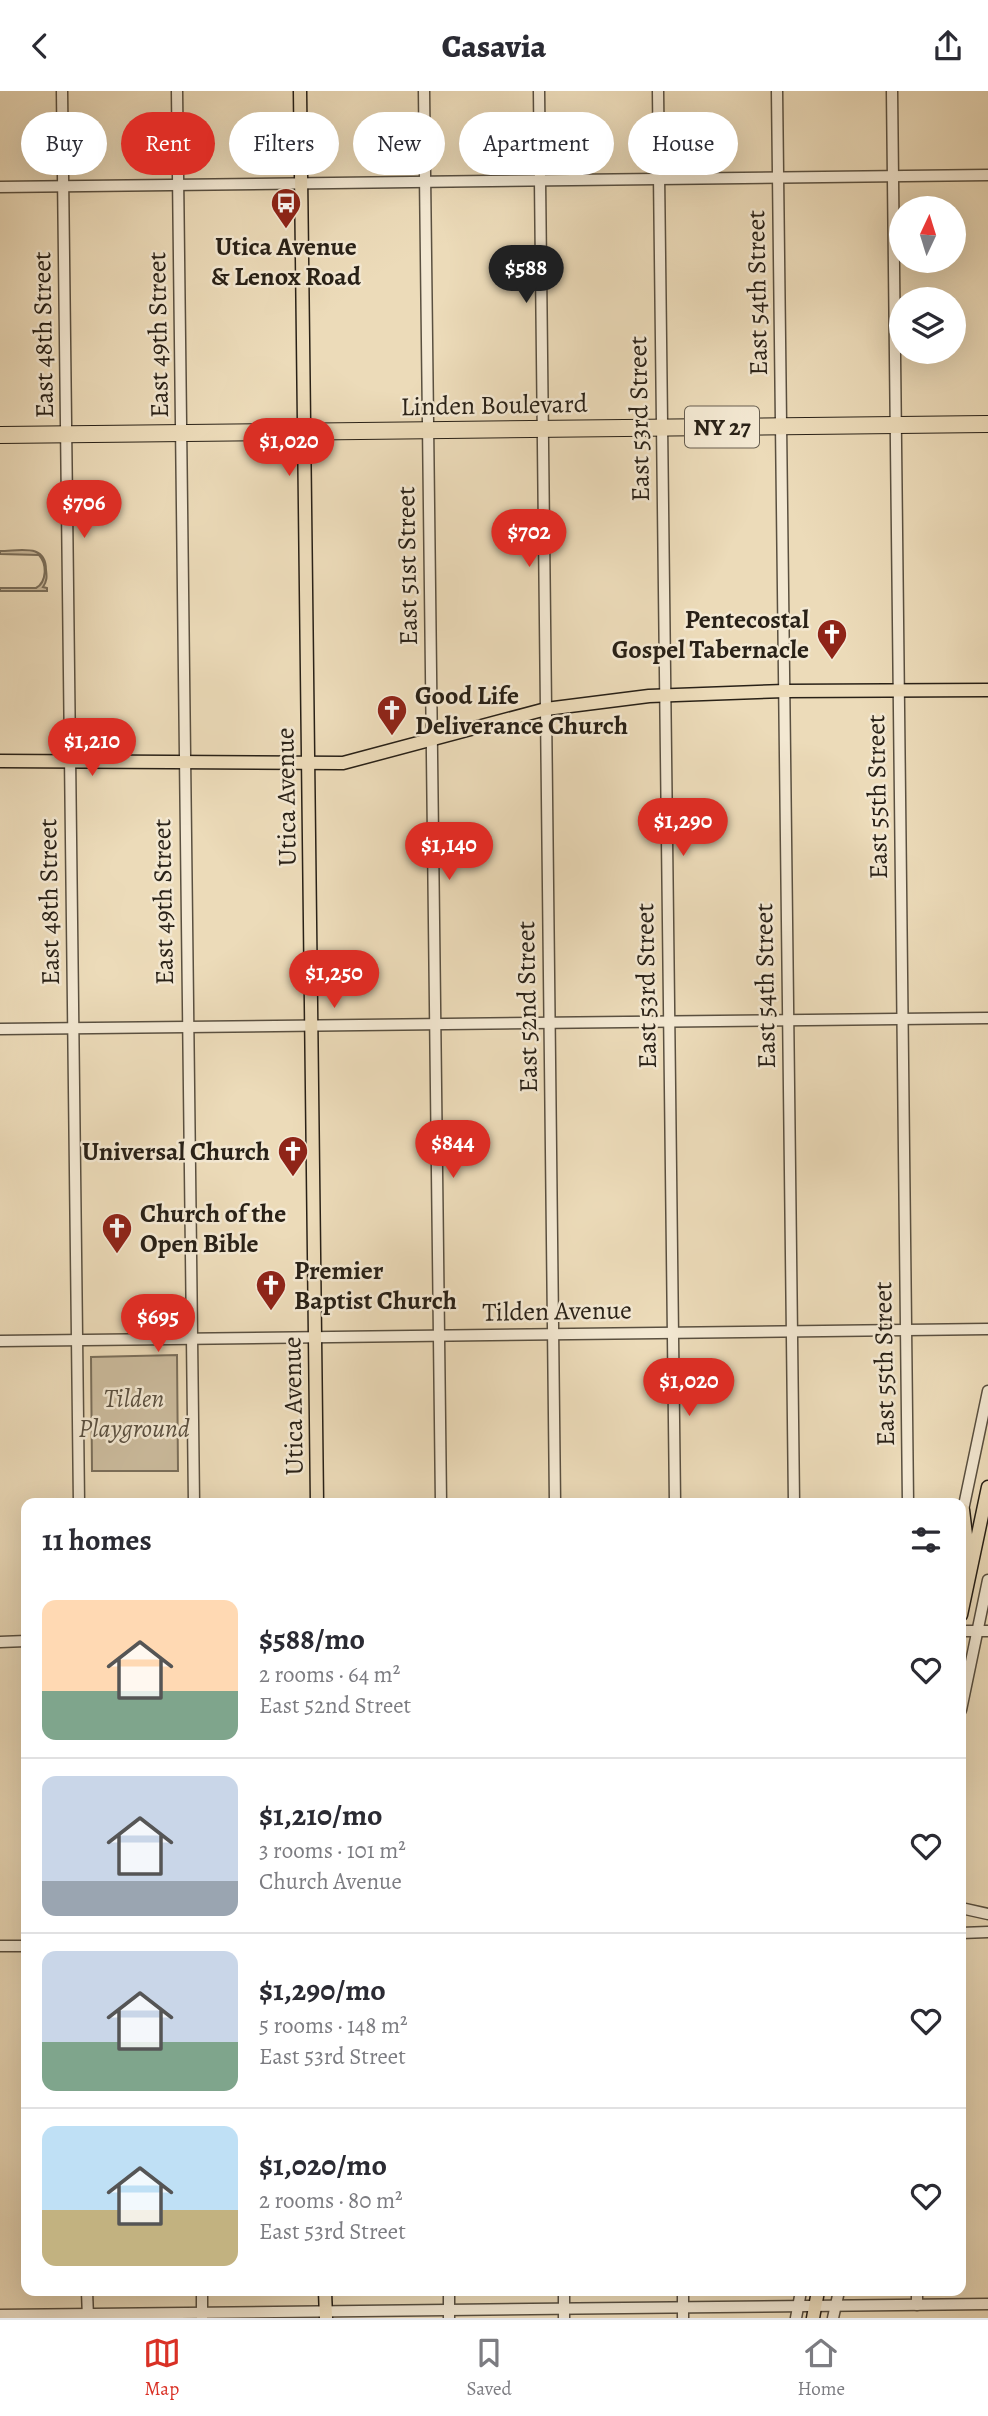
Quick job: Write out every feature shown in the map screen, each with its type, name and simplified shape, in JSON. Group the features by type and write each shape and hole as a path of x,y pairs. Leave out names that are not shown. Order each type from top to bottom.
{"highway":[{"name":"Linden Boulevard","path":"0,435 988,424"}],"main road":[{"name":"Utica Avenue","path":"300,91 317,1498"},
{"path":"0,761 343,764 546,709 665,694 988,691"},
{"path":"966,1591 988,1487"},
{"path":"966,1544 970,1571"},
{"path":"325,2296 326,2315"}],"street":[{"name":"East 48th Street","path":"62,91 79,1498"},
{"name":"East 49th Street","path":"177,91 194,1498"},
{"name":"East 51st Street","path":"424,91 441,1498"},
{"name":"East 52nd Street","path":"539,91 555,1498"},
{"name":"East 53rd Street","path":"658,91 675,1498"},
{"name":"East 54th Street","path":"777,91 794,1498"},
{"name":"East 55th Street","path":"892,91 908,1498"},
{"path":"0,187 988,176"},
{"path":"0,1029 988,1018"},
{"name":"Tilden Avenue","path":"0,1341 988,1329"},
{"path":"966,1498 988,1391"},
{"path":"966,1692 983,1631 988,1580"},
{"path":"0,1642 21,1641"},
{"path":"966,1909 988,1914"},
{"path":"966,1933 988,1933"},
{"path":"0,1946 21,1946"},
{"path":"88,2296 88,2316"},
{"path":"202,2296 202,2316"},
{"path":"449,2296 449,2314"},
{"path":"833,2318 838,2296"},
{"path":"916,2296 917,2305"},
{"path":"0,2315 814,2312 835,2306 988,2304"}],"green space":[{"path":"30,550 42,556 47,575 43,587 47,588 47,591 0,591 0,588 36,588 45,573 39,555 0,554 0,551"},
{"name":"Tilden Playground","path":"177,1355 178,1471 92,1471 91,1357"}],"place":[{"name":"Utica Avenue & Lenox Road","path":"286,230"},
{"name":"Pentecostal Gospel Tabernacle","path":"832,661"},
{"name":"Good Life Deliverance Church","path":"392,737"},
{"name":"Universal Church","path":"293,1178"},
{"name":"Church of the Open Bible","path":"117,1255"},
{"name":"Premier Baptist Church","path":"271,1312"}]}
